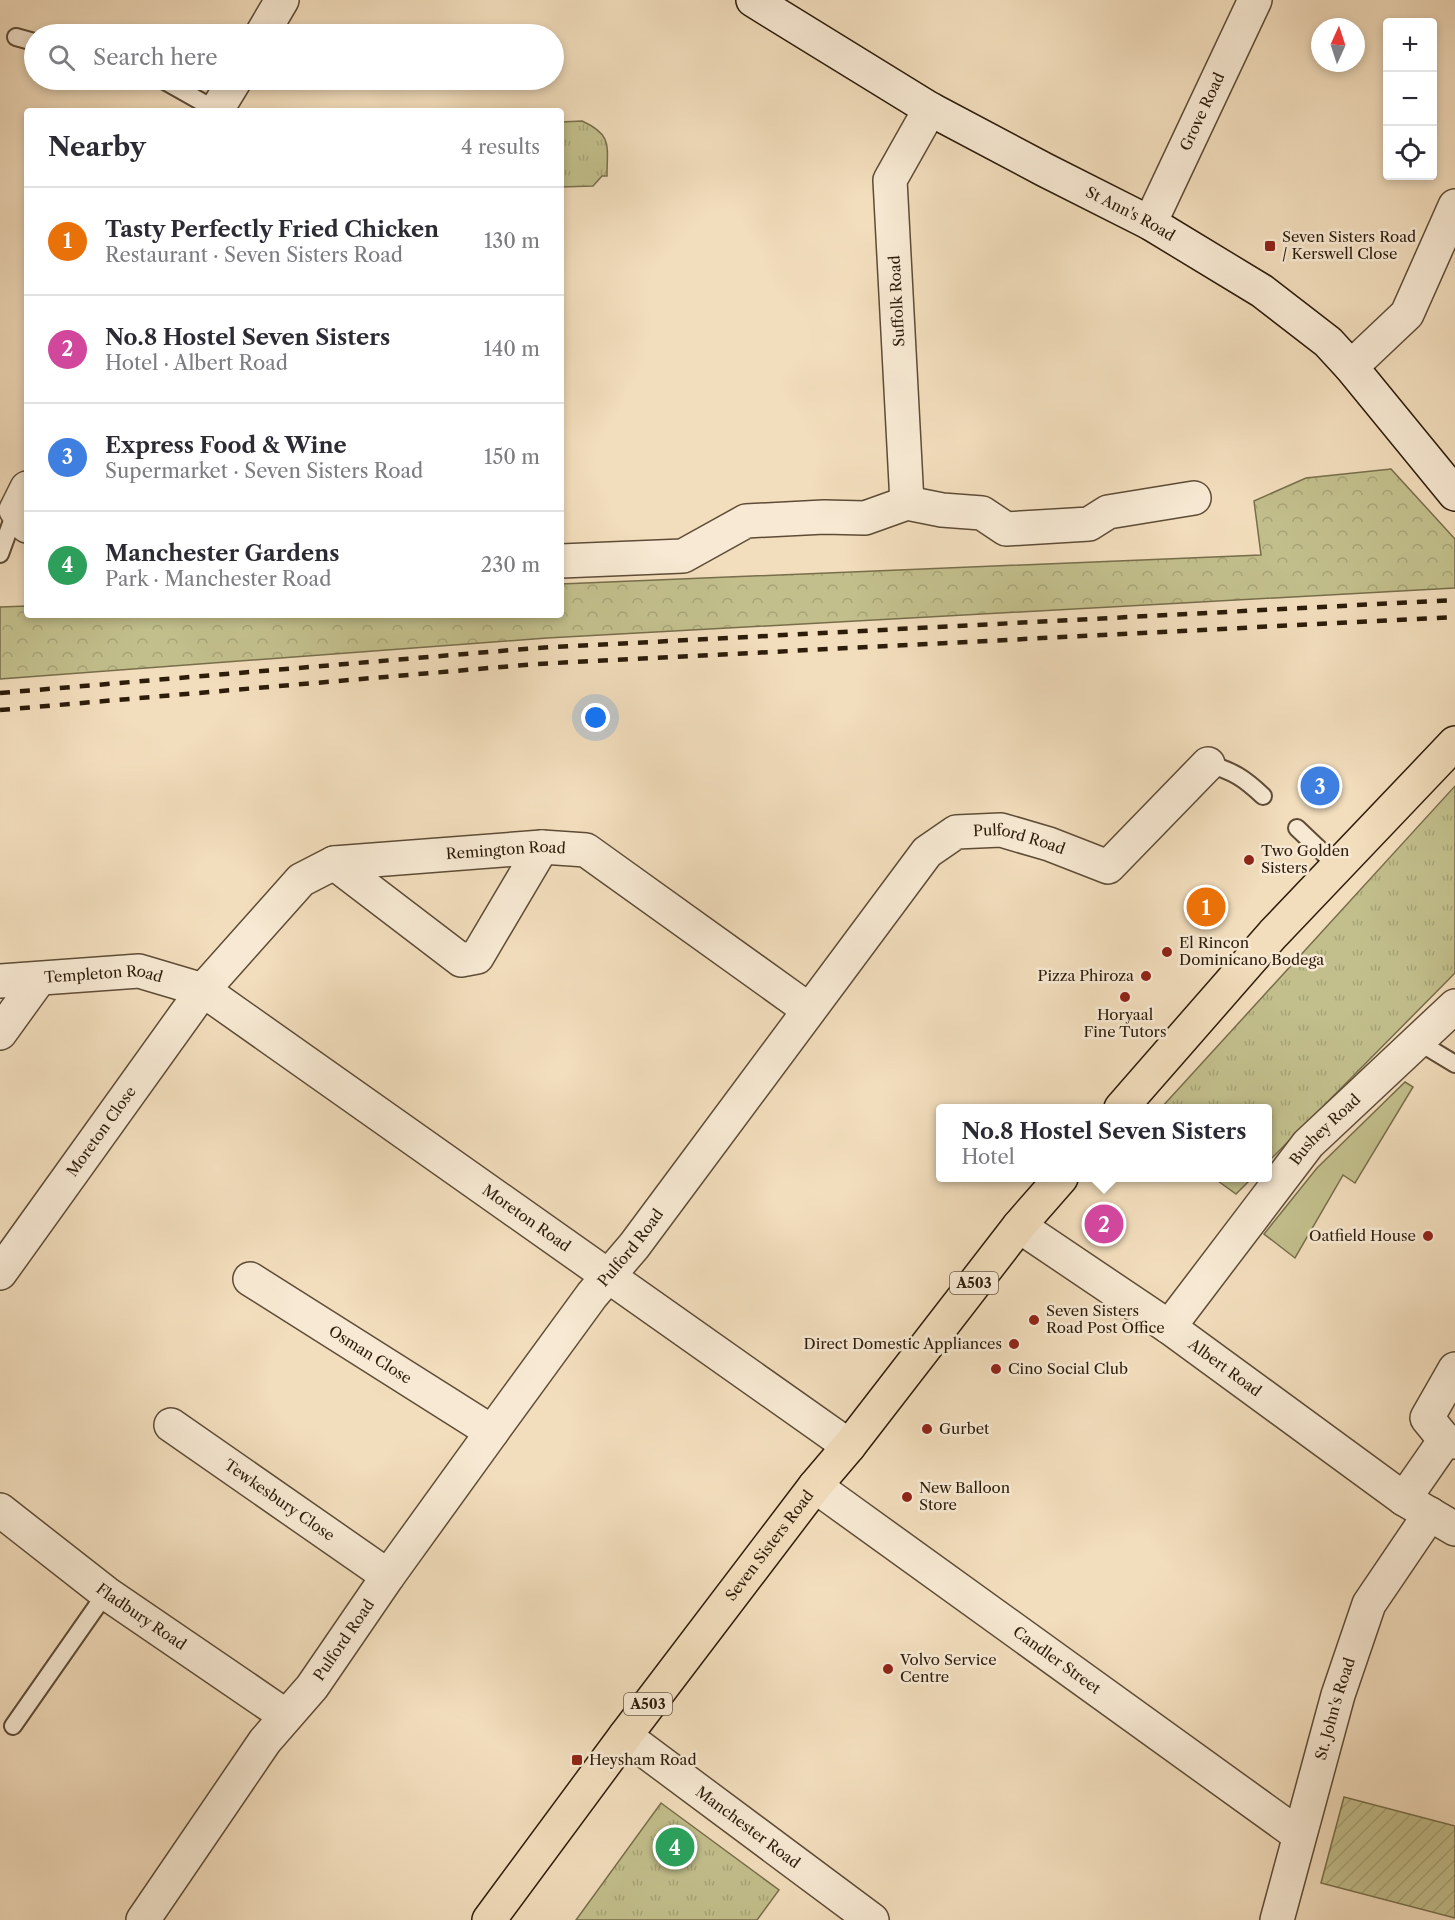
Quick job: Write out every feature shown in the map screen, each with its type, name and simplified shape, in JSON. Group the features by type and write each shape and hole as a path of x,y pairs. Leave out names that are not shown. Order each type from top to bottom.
{"highway":[{"path":"1124,1104 1273,934 1455,743"},
{"name":"Seven Sisters Road","path":"489,1920 815,1486 849,1446 1019,1226 1058,1182"}],"street":[{"path":"268,24 282,0"},
{"name":"St Ann's Road","path":"753,0 930,109 1150,223 1262,291 1328,342 1455,494"},
{"name":"Grove Road","path":"1150,223 1255,0"},
{"path":"217,108 229,90"},
{"name":"Suffolk Road","path":"907,503 890,180 930,109"},
{"path":"1351,367 1407,314 1455,206"},
{"path":"564,561 683,556 746,520 865,518 907,503 942,510 982,513 1006,529 1089,524 1108,512 1194,498"},
{"name":"Pulford Road","path":"142,1920 265,1741 312,1686 388,1576 592,1295 634,1246 927,852 956,832 1000,830 1049,844 1108,867 1208,764"},
{"path":"334,863 461,960 477,957 542,847"},
{"name":"Remington Road","path":"203,990 301,880 334,863 542,847 586,850 809,1010"},
{"name":"Templeton Road","path":"0,981 139,971 203,990"},
{"path":"0,1033 39,979"},
{"name":"Moreton Close","path":"0,1273 203,990"},
{"name":"Moreton Road","path":"203,990 849,1446"},
{"name":"Bushey Road","path":"1169,1327 1308,1144 1455,1006"},
{"name":"Albert Road","path":"1019,1226 1169,1327 1429,1514"},
{"name":"Osman Close","path":"250,1279 492,1432"},
{"path":"1450,1441 1426,1418 1455,1369"},
{"name":"Tewkesbury Close","path":"171,1425 388,1576"},
{"name":"St. John's Road","path":"1277,1920 1338,1695 1369,1604 1429,1514 1450,1441"},
{"name":"Candler Street","path":"815,1486 1299,1834"},
{"name":"Fladbury Road","path":"0,1510 106,1593 286,1716"},
{"name":"Manchester Road","path":"625,1736 872,1920"}],"lane":[{"path":"16,38 24,40"},
{"path":"181,90 212,108"},
{"path":"0,554 24,508"},
{"path":"1208,764 1230,770 1245,779 1263,796"},
{"path":"1296,828 1337,866"},
{"path":"1417,1041 1455,1064"},
{"path":"13,1726 106,1593"}],"green space":[{"path":"582,121 599,131 604,137 607,149 607,176 602,176 593,186 564,187 564,122"},
{"path":"1391,469 1455,539 1455,588 547,638 0,679 0,607 24,606 24,618 564,618 564,584 1261,555 1254,501 1306,478"},
{"path":"1455,786 1455,973 1272,1158 1272,1104 1165,1104"},
{"path":"1405,1082 1413,1087 1355,1183 1343,1175 1295,1258 1264,1234 1317,1168"},
{"path":"1220,1182 1248,1182 1236,1194"},
{"path":"1344,1797 1455,1826 1455,1918 1321,1883"},
{"path":"661,1803 779,1890 757,1920 576,1920"}],"railway":[{"path":"0,693 536,648 1455,600"},
{"path":"0,710 536,664 1455,617"}],"place":[{"name":"Seven Sisters Road / Kerswell Close","path":"1270,246"},
{"name":"Express Food & Wine","path":"1320,786"},
{"name":"Two Golden Sisters","path":"1249,860"},
{"name":"Tasty Perfectly Fried Chicken","path":"1206,907"},
{"name":"El Rincon Dominicano Bodega","path":"1167,952"},
{"name":"Pizza Phiroza","path":"1146,976"},
{"name":"Horyaal Fine Tutors","path":"1125,997"},
{"name":"No.8 Hostel Seven Sisters","path":"1104,1224"},
{"name":"Oatfield House","path":"1428,1236"},
{"name":"Seven Sisters Road Post Office","path":"1034,1320"},
{"name":"Direct Domestic Appliances","path":"1014,1344"},
{"name":"Cino Social Club","path":"996,1369"},
{"name":"Gurbet","path":"927,1429"},
{"name":"New Balloon Store","path":"907,1497"},
{"name":"Volvo Service Centre","path":"888,1669"},
{"name":"Heysham Road","path":"577,1760"},
{"name":"Manchester Gardens","path":"675,1847"}]}
